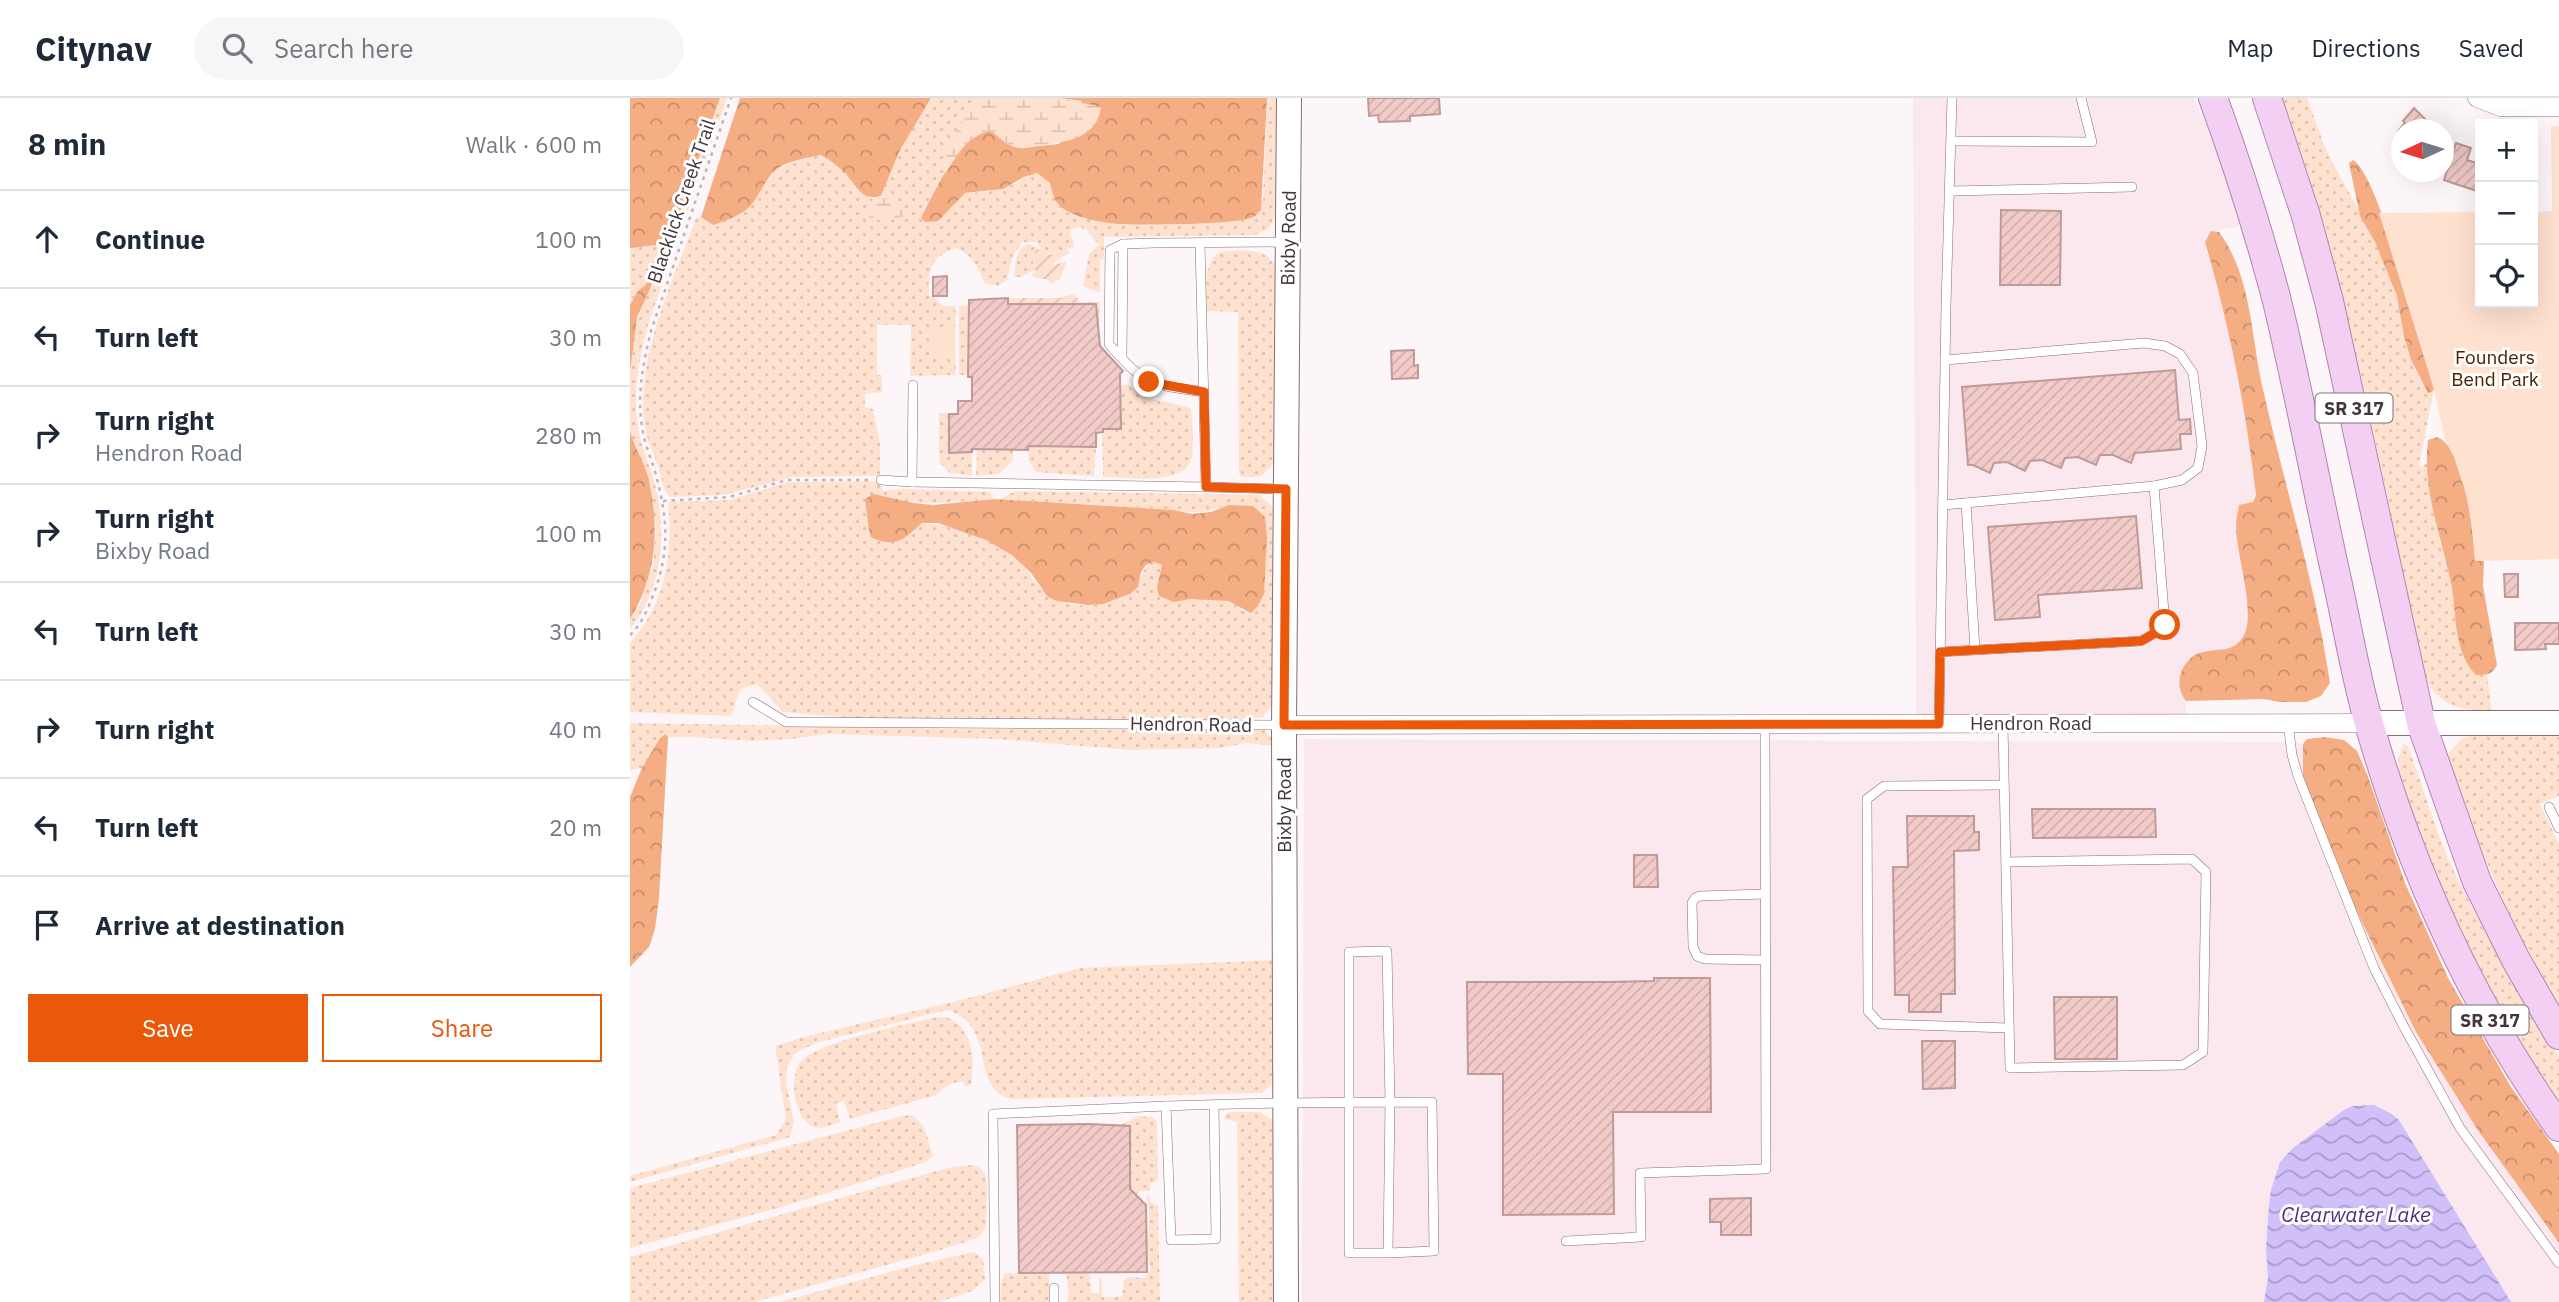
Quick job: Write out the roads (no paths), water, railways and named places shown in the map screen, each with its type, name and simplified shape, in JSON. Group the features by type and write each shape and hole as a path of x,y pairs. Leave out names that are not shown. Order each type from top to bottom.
{"main road":[{"name":"SR 317","path":"2213,98 2252,214 2276,298 2369,723 2401,827 2446,936 2495,1029 2559,1127"},
{"name":"SR 317","path":"2267,98 2306,216 2329,301 2421,723 2477,882 2516,960 2559,1035"}],"street":[{"name":"Bixby Road","path":"1286,1302 1284,725 1289,98"},
{"path":"2477,98 2500,107 2559,107"},
{"name":"Hendron Road","path":"1284,725 2559,723"}],"lane":[{"path":"1939,724 1952,98"},
{"path":"1952,141 2092,142 2081,98"},
{"path":"1950,191 2132,187"},
{"path":"1204,392 1154,384 1132,371 1109,344 1110,250 1123,244 1288,243"},
{"path":"1200,244 1206,487"},
{"path":"1942,505 2154,486 2182,480 2198,468 2202,446 2193,373 2180,354 2165,346 2144,343 1945,360"},
{"path":"912,482 913,385"},
{"path":"881,480 1286,489"},
{"path":"1940,652 2141,641 2155,633 2165,625 2154,486"},
{"path":"1966,503 1975,650"},
{"name":"Hendron Road","path":"752,702 786,722 1284,725"},
{"path":"2288,723 2298,776 2374,968 2460,1128 2559,1263"},
{"path":"2003,724 2010,1068 2183,1065 2203,1052 2206,872 2192,859 2006,862"},
{"path":"1566,1241 1641,1237 1640,1173 1766,1169 1765,725"},
{"path":"2004,785 1885,786 1867,799 1868,1012 1880,1024 2009,1028"},
{"path":"2549,807 2559,828"},
{"path":"1765,894 1700,896 1692,902 1693,947 1697,956 1705,959 1765,960"},
{"path":"995,1302 993,1114 1285,1102 1350,1101 1390,1102 1432,1102 1434,1251 1388,1253 1349,1253 1350,1101 1349,952 1387,951 1390,1102 1388,1253"},
{"path":"1166,1106 1171,1240 1216,1239 1214,1105"},
{"path":"1054,1288 1054,1302"}],"water":[{"name":"Clearwater Lake","path":"2374,1105 2399,1120 2511,1302 2264,1302 2268,1277 2266,1249 2269,1205 2280,1162 2293,1148 2344,1110 2352,1106"}],"park label":[{"name":"Founders Bend Park","path":"2495,368"}]}
